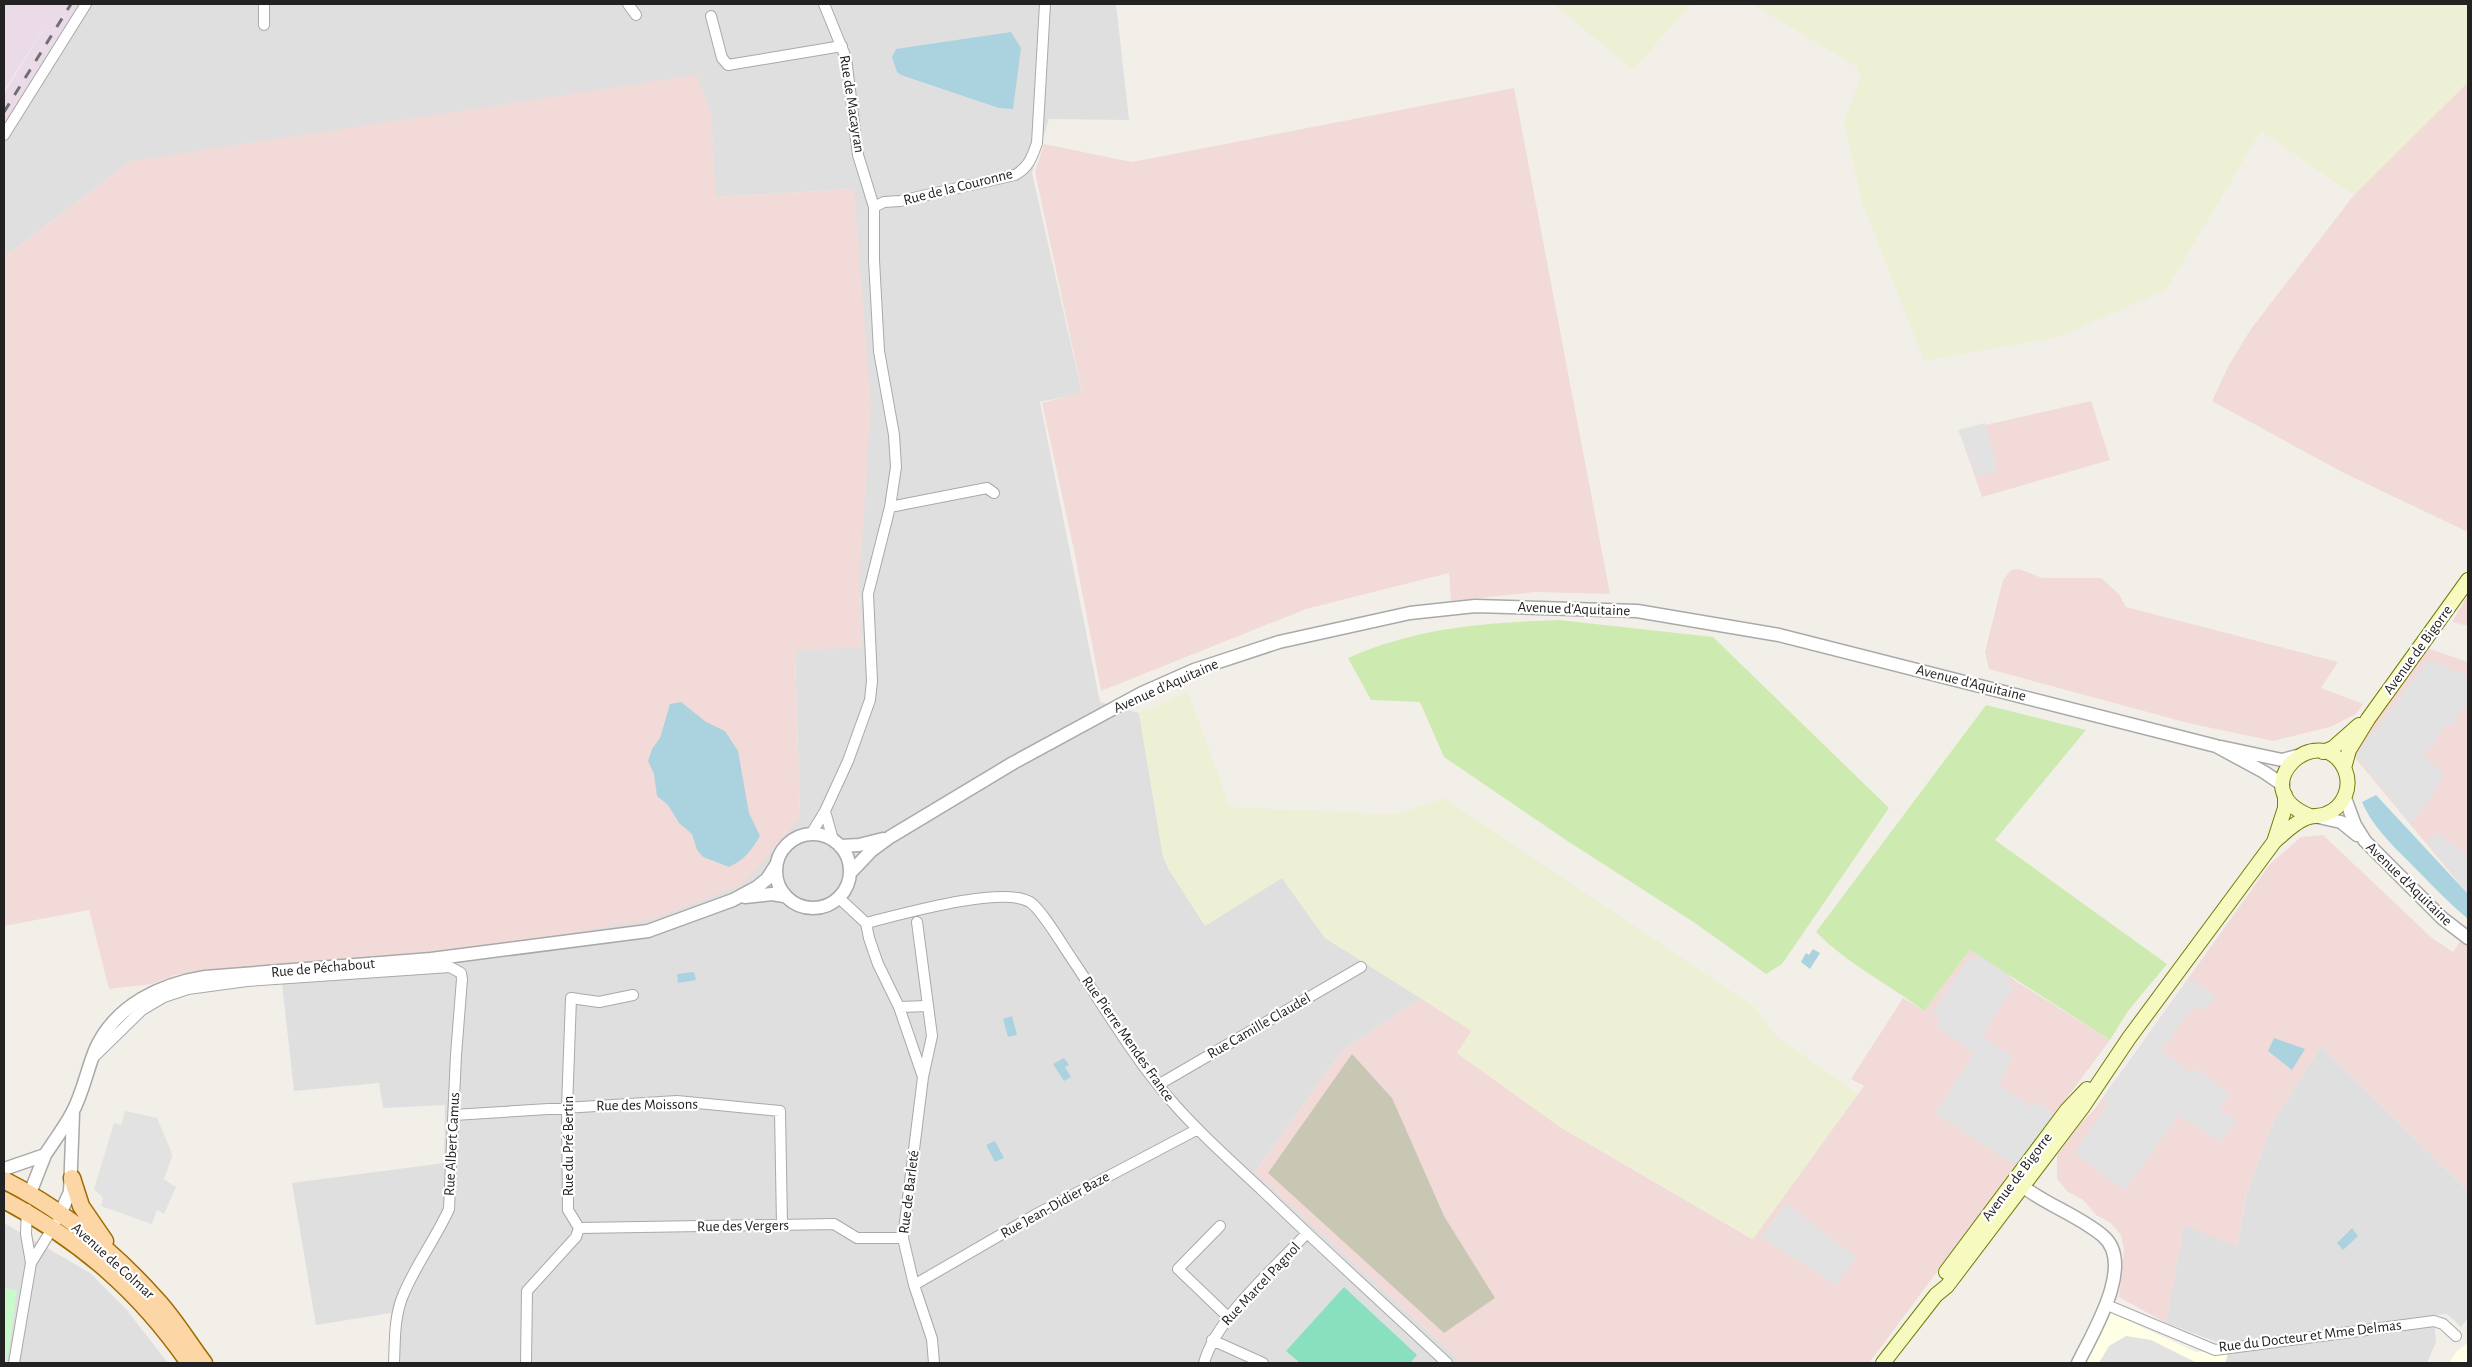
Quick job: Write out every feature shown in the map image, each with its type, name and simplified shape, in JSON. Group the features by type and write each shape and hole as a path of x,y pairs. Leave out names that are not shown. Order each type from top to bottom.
{"main road":[{"name":"Avenue de Bigorre","path":"2344,768 2349,750 2368,719 2468,580"},
{"name":"Avenue de Bigorre","path":"2323,752 2333,748 2368,719"},
{"path":"2314,751 2323,752 2332,755 2344,768 2348,778 2345,798 2335,810 2312,816 2298,811 2284,790 2289,764 2297,756 2314,751"},
{"name":"Avenue de Bigorre","path":"2274,842 2285,808 2284,790"},
{"name":"Avenue de Bigorre","path":"1882,1363 1936,1295 1947,1286 2021,1185 2082,1108 2108,1067 2274,842 2302,820 2312,816"},
{"name":"Avenue de Bigorre","path":"1936,1295 1942,1279 1965,1246 2058,1123 2108,1067"},
{"path":"2021,1185 2057,1132 2058,1123"},
{"path":"72,1178 81,1206 121,1263"},
{"name":"Avenue de Colmar","path":"4,1180 30,1193 69,1238 101,1263 128,1289 159,1324 188,1363"},
{"name":"Avenue de Colmar","path":"4,1200 26,1212 56,1221 121,1263 157,1300 204,1363"}],"street":[{"path":"4,135 86,4"},
{"path":"264,4 264,25"},
{"path":"628,4 636,15"},
{"name":"Rue de Macayran","path":"811,834 825,811 848,761 870,700 872,682 868,594 890,506 895,480 896,459 894,435 880,351 874,260 874,207 858,155 846,58 824,4"},
{"name":"Rue de la Couronne","path":"874,207 884,202 900,202 1015,174 1025,169 1032,159 1037,143 1045,4"},
{"path":"711,16 722,58 728,65 842,46"},
{"path":"890,506 987,488 994,493"},
{"name":"Avenue d'Aquitaine","path":"850,873 871,851 890,837 1022,758 1142,693 1194,670 1279,642 1410,613 1475,606 1637,611 1779,634 2216,746 2264,772 2284,790"},
{"path":"2216,746 2246,750 2282,760 2297,756"},
{"name":"Avenue d'Aquitaine","path":"2345,798 2355,825 2365,841 2442,918 2468,938"},
{"path":"825,811 836,843 846,854 850,873 845,891 829,905 817,909 805,908 794,904 784,896 776,876 776,865 786,845 801,836 811,834 836,843"},
{"path":"2312,816 2341,822 2365,841"},
{"name":"Avenue d'Aquitaine","path":"836,843 859,845 890,837"},
{"name":"Rue de Péchabout","path":"30,1193 45,1156 73,1112 97,1046 118,1017 146,996 179,981 205,977 431,959 648,931 733,900 757,887 766,879 776,865"},
{"name":"Rue de Péchabout","path":"733,900 772,894 784,896"},
{"name":"Rue Pierre Mendes France","path":"866,923 981,899 1015,896 1030,902 1061,942 1158,1085 1198,1129 1307,1234 1447,1363"},
{"path":"839,898 866,923"},
{"name":"Rue de Barleté","path":"917,922 932,1036 923,1077 903,1238 914,1285 932,1339 934,1363"},
{"name":"Rue de Barleté","path":"866,923 878,964 899,1007 923,1077"},
{"name":"Rue Albert Camus","path":"92,1060 142,1010 164,997 188,989 247,980 450,967 461,973 449,1209 439,1232 402,1299 397,1317 394,1363"},
{"name":"Rue Camille Claudel","path":"1158,1085 1361,967"},
{"name":"Rue du Pré Bertin","path":"579,1228 568,1210 567,1108 572,998 600,1002 633,995"},
{"path":"899,1007 928,1006"},
{"name":"Rue des Moissons","path":"454,1114 677,1102 780,1111 782,1225"},
{"path":"31,1263 56,1221 70,1192 73,1112"},
{"name":"Rue Jean-Didier Baze","path":"914,1285 1033,1216 1198,1129"},
{"path":"4,1169 45,1156"},
{"path":"2021,1185 2102,1234 2109,1242 2115,1260 2107,1305 2078,1363"},
{"path":"14,1363 31,1263 26,1212 30,1193"},
{"name":"Rue des Vergers","path":"579,1228 834,1224 857,1238 903,1238"},
{"path":"1220,1226 1178,1269 1228,1317"},
{"path":"526,1363 527,1291 571,1242 579,1228"},
{"name":"Rue Marcel Pagnol","path":"1204,1363 1212,1340 1228,1317 1307,1234"},
{"path":"41,1248 57,1238 69,1238"},
{"name":"Rue du Docteur et Mme Delmas","path":"2107,1305 2214,1350 2434,1321 2443,1324 2456,1336"},
{"path":"1212,1340 1263,1363"}],"shaded area":[{"path":"4,4 79,4 4,125 4,93 58,6 4,91"},
{"path":"79,4 1116,4 1129,120 1049,119 1032,173 1082,393 1040,402 1100,702 1139,713 1163,856 1169,870 1205,925 1282,878 1325,938 1423,997 1342,1051 1255,1172 1463,1363 395,1363 391,1313 316,1325 292,1183 444,1163 445,1105 383,1108 379,1083 294,1091 280,966 800,818 795,650 862,647 859,590 854,189 715,197 711,113 131,161 4,257 4,125"},
{"path":"1554,4 1691,4 1633,70"},
{"path":"1752,4 2468,4 2468,82 2354,195 2261,131 2166,290 2058,337 1924,361 1862,202 1844,123 1860,79 1857,67"},
{"path":"697,75 711,113 716,197 854,189 871,404 859,590 862,647 795,651 800,818 743,884 654,919 458,952 254,966 175,975 152,984 109,989 89,910 4,926 4,257 131,161"},
{"path":"2468,82 2468,532 2342,472 2212,401 2229,365 2251,329 2354,195"},
{"path":"1514,88 1610,594 1535,592 1451,601 1449,573 1306,609 1101,691 1075,555 1042,403 1082,392 1035,172 1044,144 1132,162"},
{"path":"2091,401 2110,460 1982,497 1959,431"},
{"path":"1985,423 1998,471 1977,476 1958,430"},
{"path":"2019,569 2042,578 2101,578 2119,594 2126,607 2338,662 2321,688 2363,704 2356,714 2330,727 2273,741 2188,723 1989,669 1985,652 2003,580 2011,570"},
{"path":"2468,595 2468,626 2452,622"},
{"path":"2427,648 2468,662 2468,894 2352,754"},
{"path":"2428,660 2468,676 2468,704 2451,725 2447,725 2424,755 2445,775 2411,824 2356,755"},
{"path":"1188,692 1230,807 1397,814 1444,798 1755,1007 1777,1037 1858,1094 1753,1239 1560,1127 1457,1053 1472,1031 1325,938 1282,878 1205,926 1169,870 1163,856 1139,713"},
{"path":"2437,833 2468,856 2468,894 2427,841"},
{"path":"2323,835 2432,938 2453,952 2464,935 2468,938 2468,1191 2321,1046 2274,1120 2246,1196 2237,1247 2184,1225 2166,1323 2119,1297 2124,1249 2121,1235 2111,1223 2096,1215 2083,1200 2068,1192 2057,1179 2057,1155 2080,1124 2094,1110 2270,864 2301,837"},
{"path":"1970,950 1989,960 2017,982 2110,1040 1869,1363 1463,1363 1255,1172 1342,1051 1423,997 1472,1031 1457,1053 1560,1127 1752,1239 1864,1086 1851,1079 1903,998 1924,1011"},
{"path":"1978,955 2010,976 2007,982 2013,988 1982,1036 2013,1058 1998,1084 2031,1107 2035,1101 2056,1115 2021,1161 2016,1163 2011,1163 1935,1113 1974,1053 1936,1026 1940,1017 1932,1012 1969,958 1975,961"},
{"path":"2190,978 2215,996 2203,1012 2194,1006 2161,1050 2191,1073 2196,1068 2231,1095 2219,1109 2236,1121 2220,1141 2178,1116 2125,1190 2074,1153 2105,1108 2106,1093"},
{"path":"2321,1046 2468,1191 2468,1318 2461,1327 2447,1314 2434,1315 2436,1342 2427,1363 2226,1363 2228,1354 2217,1342 2166,1323 2184,1224 2237,1246 2247,1193 2274,1120"},
{"path":"1352,1054 1392,1098 1444,1216 1495,1298 1444,1333 1268,1173"},
{"path":"125,1111 157,1118 171,1151 172,1157 164,1179 176,1187 164,1214 157,1210 152,1224 101,1206 103,1198 94,1189 114,1123 121,1125"},
{"path":"1785,1203 1856,1257 1836,1285 1761,1237"},
{"path":"4,1223 90,1273 126,1309 168,1363 4,1363"},
{"path":"2109,1312 2196,1352 2215,1350 2227,1354 2225,1363 2085,1363"},
{"path":"2126,1336 2151,1340 2197,1363 2099,1363 2109,1346"},
{"path":"2468,1343 2468,1363 2449,1363 2457,1351"}],"green space":[{"path":"1559,620 1713,637 1889,808 1782,964 1766,974 1695,923 1569,842 1444,757 1420,702 1371,700 1348,658 1400,639 1451,628"},
{"path":"1986,705 2086,730 1995,840 2167,964 2128,1011 2110,1040 1970,950 1924,1011 1841,954 1816,932"},
{"path":"1344,1287 1417,1355 1410,1363 1300,1363 1286,1351"},
{"path":"4,1288 17,1290 7,1363 4,1363"}],"water":[{"path":"1011,32 1021,48 1013,109 999,108 901,75 897,72 892,57 896,49"},
{"path":"681,702 706,722 725,731 738,751 749,813 760,836 747,854 729,867 703,857 697,850 692,834 679,823 668,805 657,796 654,774 648,761 652,749 660,738 670,704"},
{"path":"2376,795 2468,894 2468,919 2394,847 2373,822 2362,802"},
{"path":"1813,949 1820,953 1810,969 1801,962 1806,953 1809,955"},
{"path":"694,972 696,980 678,983 677,974"},
{"path":"1012,1016 1017,1035 1008,1037 1003,1019"},
{"path":"2274,1038 2305,1049 2292,1070 2268,1051"},
{"path":"1064,1058 1069,1065 1065,1067 1071,1077 1064,1081 1053,1064"},
{"path":"995,1141 1004,1158 995,1162 986,1145"},
{"path":"2352,1228 2358,1236 2343,1250 2337,1243"}],"railway":[{"path":"4,112 71,4"}]}
